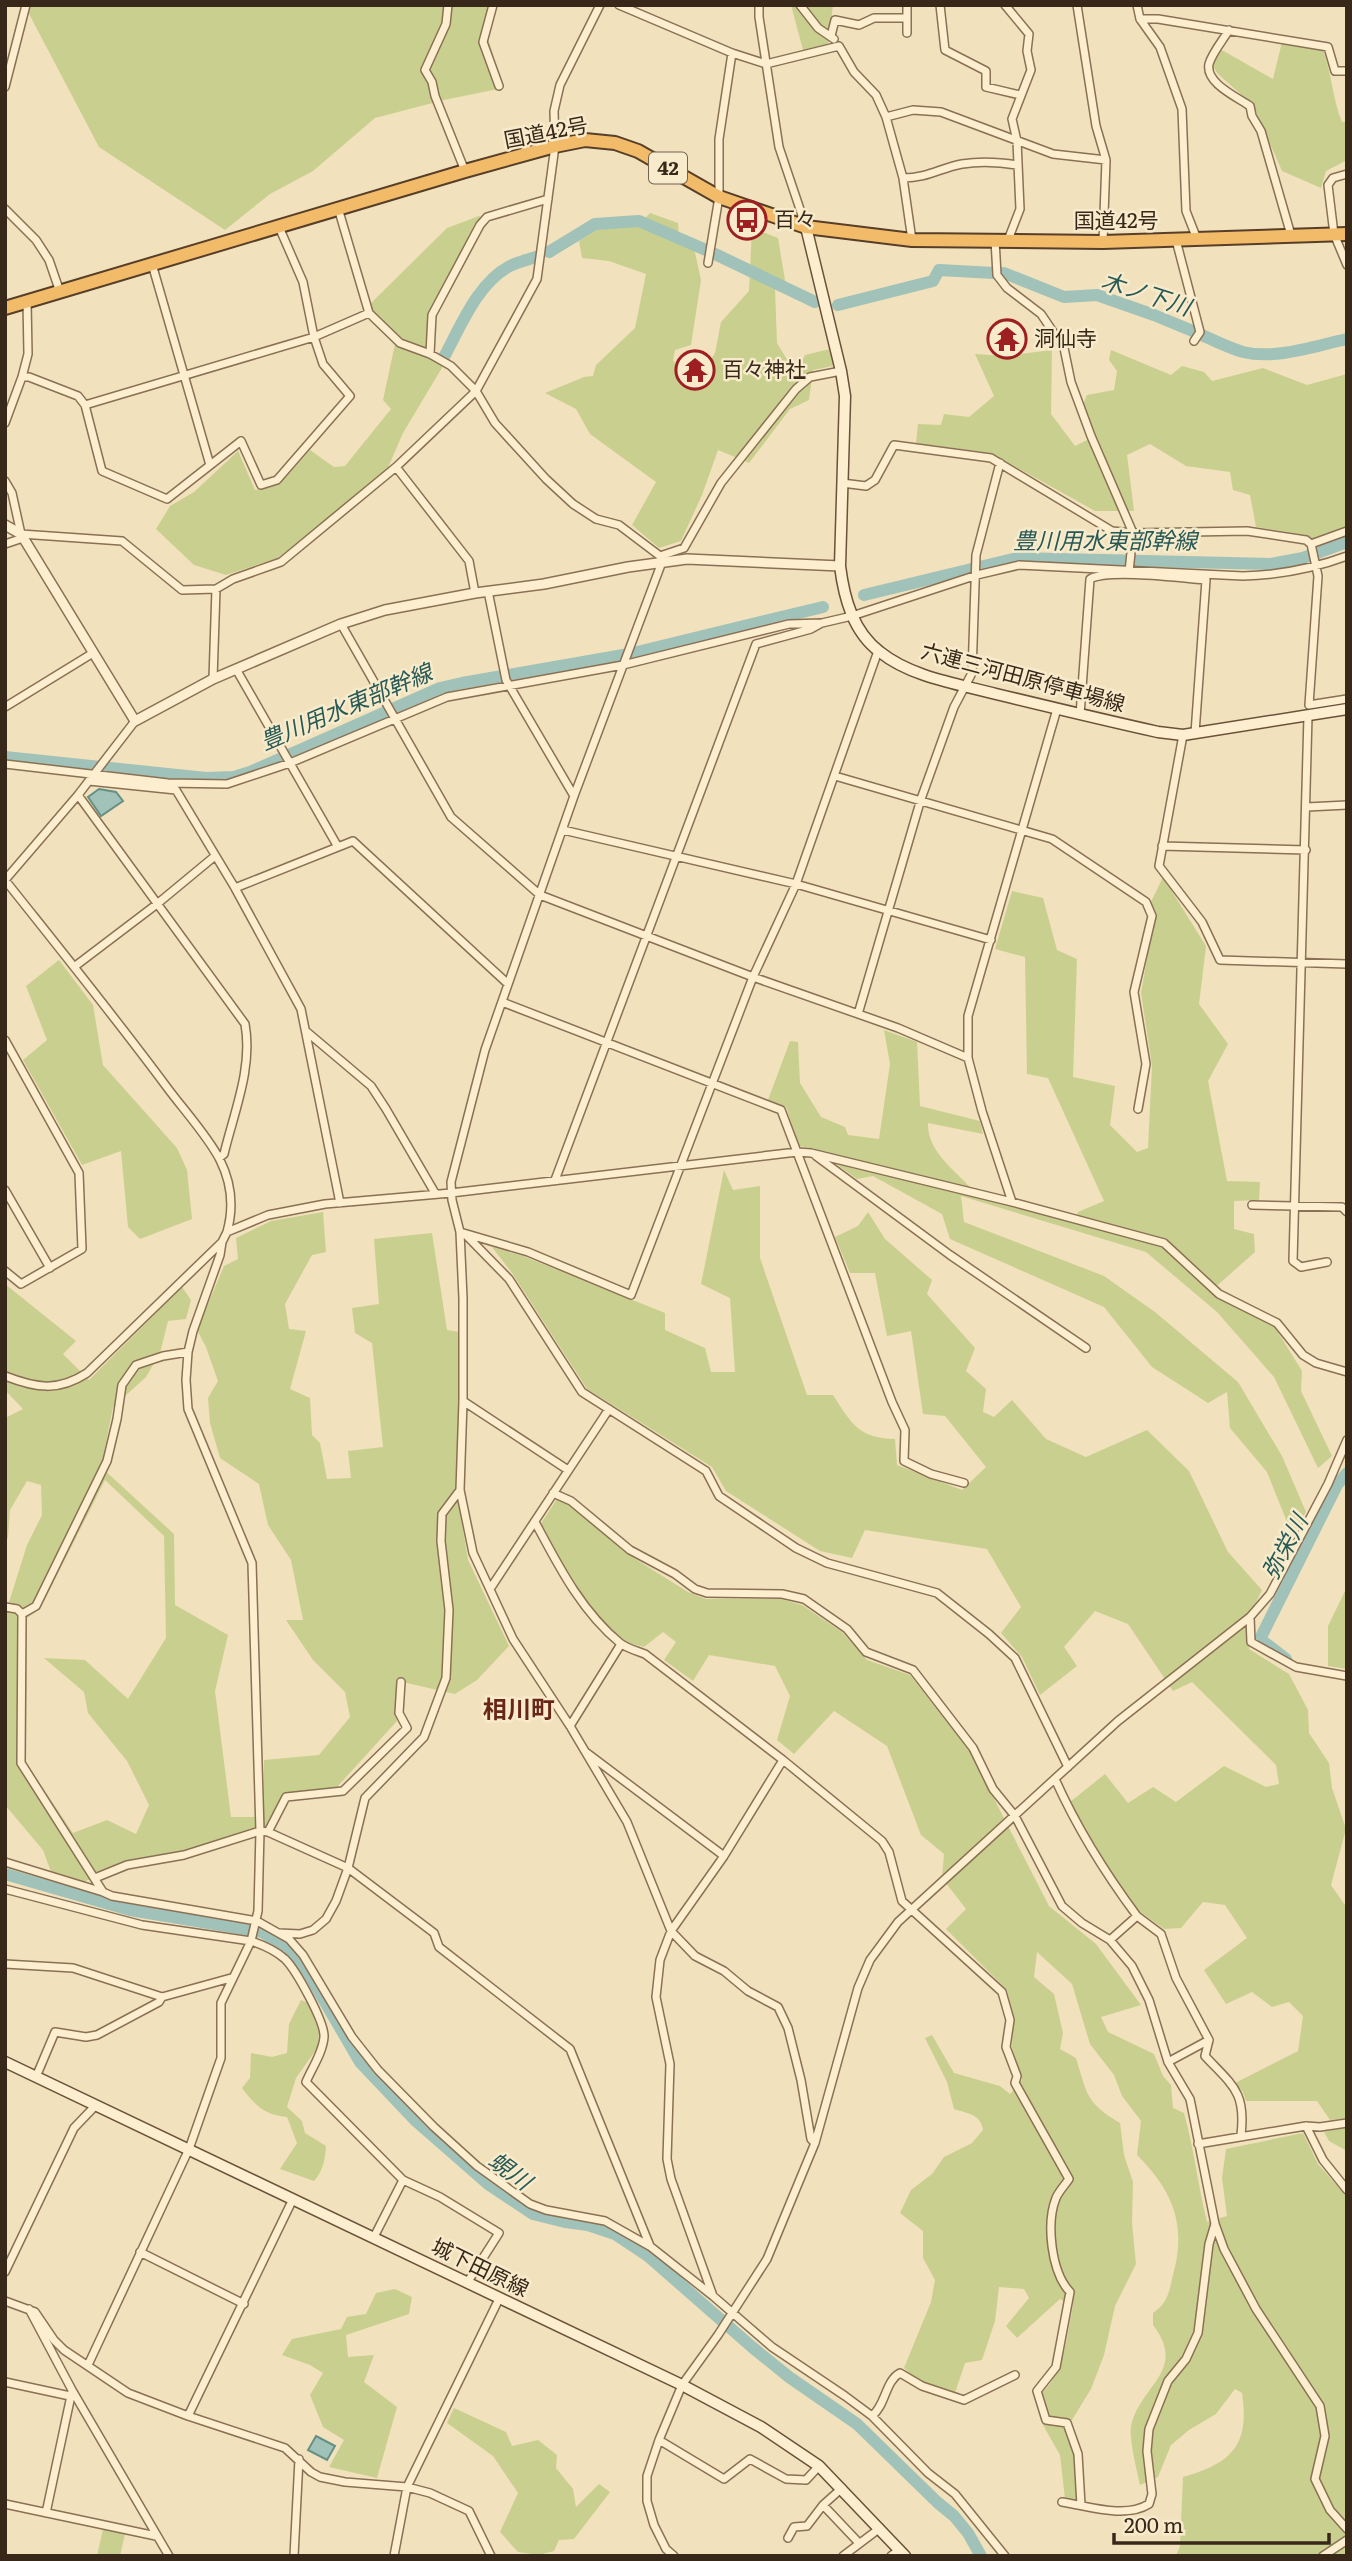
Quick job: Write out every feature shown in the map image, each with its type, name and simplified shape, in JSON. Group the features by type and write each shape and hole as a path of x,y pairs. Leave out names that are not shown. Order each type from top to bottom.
{"highway":[{"name":"国道42号","path":"5,308 465,171 585,140 615,143 638,150 719,197 806,228 912,240 1103,242 1340,234"}],"main road":[{"name":"六連三河田原停車場線","path":"806,228 845,396 840,566 843,588 860,631 878,651 912,670 964,686 1158,732 1183,735 1347,709"},
{"name":"城下田原線","path":"5,2062 682,2385 761,2427 819,2466 880,2528 899,2553"}],"street":[{"path":"5,87 26,5"},
{"path":"448,5 446,24 425,70 465,171"},
{"path":"493,5 483,42 499,86"},
{"path":"5,544 22,536 122,541 182,590 216,589 233,579 281,562 396,467 475,391 537,279 555,146 554,111 559,85 600,5"},
{"path":"619,5 732,53 766,64 839,46"},
{"path":"759,5 779,147 806,228"},
{"path":"800,5 818,28 831,36 855,72 876,95 886,117 903,178 912,240"},
{"path":"907,5 907,33"},
{"path":"940,5 945,50 986,71 986,87 1020,95"},
{"path":"1005,5 1029,34 1027,51 1031,70 1012,119 1017,141 1020,209 1002,240 998,275 1007,288 1041,314 1064,348 1071,382 1087,425 1133,533 1129,573"},
{"path":"1077,5 1096,126 1106,159 1103,242"},
{"path":"1137,5 1140,19 1160,47 1182,109 1186,211 1196,239"},
{"path":"831,36 835,20 859,25 874,18 906,18"},
{"path":"1140,19 1230,30 1328,47 1335,71 1347,71"},
{"path":"1230,30 1209,63 1209,74 1217,84 1250,106 1252,116 1261,131 1291,235"},
{"path":"708,263 719,197 719,139 732,53"},
{"path":"886,117 913,110 941,111 1053,154 1106,159"},
{"path":"903,178 920,178 961,164 1017,164"},
{"path":"1347,174 1333,178 1328,185 1347,265"},
{"path":"430,354 432,315 480,225 487,217 548,199"},
{"path":"338,208 369,313 400,343 430,354 451,366 475,391 495,423 546,479 573,504 596,519 620,525 661,559"},
{"path":"5,209 36,240 49,260 60,292"},
{"path":"22,377 29,377 78,396 85,405 102,471 167,499 241,441 261,485 277,480 350,396 323,364 314,337 303,282 279,226"},
{"path":"1176,240 1200,332 1195,341"},
{"path":"152,264 211,465"},
{"path":"5,423 28,354 27,302"},
{"path":"85,405 314,337 369,313"},
{"path":"816,2143 811,2138 788,2028 778,2007 748,1990 724,1971 695,1956 671,1931 627,1822 570,1726 513,1639 473,1553 460,1490 464,1401 462,1233 451,1193 451,1182 485,1050 661,559 684,548 721,483 796,389 810,377 841,371"},
{"path":"842,484 866,486 875,480 894,445 991,458 1112,531 1247,531 1300,538 1311,544 1317,567 1309,705 1347,699"},
{"path":"858,1014 921,799 954,707 972,673 976,555 1000,463"},
{"path":"396,467 469,561 475,593"},
{"path":"5,481 12,493 22,536 135,721"},
{"path":"5,525 22,536"},
{"path":"1311,544 1347,531"},
{"path":"1080,715 1090,579 1129,573 1279,575 1317,567 1347,556"},
{"path":"88,2365 189,2149 221,2058 221,2003 252,1939 256,1924 264,1832 252,1563 188,1409 186,1380 193,1331 227,1232 232,1214 232,1200 229,1182 219,1158 5,880 78,795 135,721 213,679 341,624 385,610 475,593 544,584 661,559 840,566"},
{"path":"93,776 168,783 227,784 289,762 447,697 508,683 624,663 789,624 822,623 852,616 977,575 1019,565 1206,580 1195,733"},
{"path":"213,679 216,589"},
{"path":"488,591 508,683 575,796"},
{"path":"555,1180 756,644 811,629 822,623"},
{"path":"341,624 451,817 540,895 754,977 898,1028 968,1058"},
{"path":"462,1233 528,1252 631,1295 754,977 796,884 878,651"},
{"path":"5,707 93,653"},
{"path":"236,669 338,847"},
{"path":"1012,1202 968,1058 968,1016 1057,709"},
{"path":"1308,716 1293,1261 1301,1267 1327,1262"},
{"path":"1183,735 1160,866 1202,922 1220,960 1347,964"},
{"path":"5,764 176,790 235,888 301,1009 340,1203"},
{"path":"835,776 1052,839 1146,902 1152,916 1134,992 1146,1064 1138,1109"},
{"path":"78,795 245,1024 248,1040 241,1094 233,1113 224,1154 219,1158"},
{"path":"1307,807 1347,805"},
{"path":"563,830 796,884 991,940"},
{"path":"235,888 353,842 508,984"},
{"path":"1163,846 1306,850"},
{"path":"74,967 215,856"},
{"path":"502,1002 780,1110 905,1430 904,1461 931,1474 964,1483"},
{"path":"307,1032 371,1086 435,1193"},
{"path":"5,1040 79,1173 82,1249 21,1284 5,1271"},
{"path":"227,1232 268,1216 325,1203 451,1193 680,1165 797,1152 811,1153 1012,1202 1164,1243 1219,1294 1277,1323 1303,1355 1316,1363 1347,1372"},
{"path":"811,1153 961,1262 1086,1348"},
{"path":"5,1190 50,1268"},
{"path":"1252,1205 1342,1207 1347,1212"},
{"path":"462,1233 509,1279 582,1392 706,1471 719,1496 796,1548 827,1563 937,1593 1015,1658 1068,1767"},
{"path":"5,1376 23,1383 52,1387 72,1383 87,1373 222,1242"},
{"path":"22,1614 36,1606 107,1461 122,1385 135,1365 188,1352"},
{"path":"464,1401 568,1470"},
{"path":"490,1589 609,1409"},
{"path":"674,2556 666,2549 654,2525 647,2501 647,2476 682,2385 767,2259 816,2143 862,1979 870,1960 898,1923 1127,1713 1250,1617 1270,1594 1328,1484 1347,1440"},
{"path":"279,1933 300,1934 313,1930 326,1919 337,1901 348,1868 365,1798 424,1737 446,1678 449,1611 441,1541 442,1514 460,1490"},
{"path":"554,1493 571,1501 630,1550 675,1574 695,1589 707,1593 782,1594 804,1599 847,1629 866,1652 913,1670 974,1748 993,1789 1015,1816 1062,1906 1082,1923 1110,1940 1132,1966 1149,2000 1168,2062 1190,2099 1215,2224 1224,2249 1256,2309 1320,2406 1325,2436 1315,2479 1330,2510 1347,2529"},
{"path":"535,1522 565,1578 589,1611 621,1644 645,1654 783,1760 882,1841 890,1852 902,1901 1002,1992 1010,2020 1006,2047 1017,2076 1015,2083 1069,2179 1056,2198 1049,2237 1062,2284 1070,2292 1055,2367 1037,2391 1046,2420 1067,2423 1078,2454 1081,2505"},
{"path":"5,1606 17,1609 22,1614 20,1763 103,1892"},
{"path":"1250,1617 1251,1642 1281,1661 1296,1667 1347,1676"},
{"path":"570,1726 621,1644"},
{"path":"264,1832 286,1797 342,1791 407,1728 399,1713 401,1682"},
{"path":"583,1750 724,1856"},
{"path":"713,2296 671,2179 667,2159 670,2064 656,1997 660,1960 671,1931 724,1856 783,1760"},
{"path":"1055,1779 1066,1804 1107,1875 1137,1916 1161,1934 1176,1978 1209,2040 1205,2056 1237,2091 1244,2113 1241,2135"},
{"path":"95,1878 127,1865 184,1855 264,1832 348,1868 434,1933 439,1947 570,2049 651,2247"},
{"path":"5,1862 112,1896 256,1924 279,1933 303,1955 352,2037 378,2070 477,2166 530,2204 546,2210 605,2221 651,2247 713,2296 729,2316 872,2416 928,2473 955,2494 1005,2556"},
{"path":"5,1889 142,1925 252,1939 285,1960 305,1987 325,2032 323,2045 306,2082 402,2180 440,2197 499,2233 467,2283"},
{"path":"1110,1940 1137,1916"},
{"path":"5,1964 73,1968 162,1997 232,1978"},
{"path":"36,2077 55,2032 86,2037 97,2035 159,2002 162,1997"},
{"path":"1168,2062 1209,2040"},
{"path":"5,2272 74,2128 96,2105"},
{"path":"1198,2144 1241,2135 1347,2123"},
{"path":"1306,2126 1323,2160 1347,2190"},
{"path":"374,2237 402,2180"},
{"path":"188,2416 293,2199"},
{"path":"1062,2502 1095,2509 1139,2510 1149,2504 1152,2494 1147,2451 1149,2429 1168,2381 1186,2359 1198,2333 1209,2244 1215,2224"},
{"path":"140,2252 244,2304"},
{"path":"394,2556 407,2487 499,2299"},
{"path":"5,2301 29,2309 39,2317 64,2350 128,2393 285,2448 320,2477 345,2482 407,2487 430,2493 469,2511 491,2556"},
{"path":"29,2309 71,2393 169,2556"},
{"path":"872,2416 878,2412 894,2377 900,2373 922,2386 964,2400 1016,2375"},
{"path":"5,2382 71,2393"},
{"path":"46,2513 71,2393"},
{"path":"659,2440 724,2479 750,2459 786,2480 806,2480 819,2466"},
{"path":"294,2556 299,2459"},
{"path":"788,2538 794,2527 807,2526 823,2505 842,2488"},
{"path":"5,2504 156,2536"},
{"path":"823,2505 858,2543"},
{"path":"843,2556 880,2528"},
{"path":"1323,2556 1347,2540"}],"green space":[{"path":"22,5 497,5 488,38 503,88 375,118 313,171 270,194 225,230 99,147"},
{"path":"791,5 833,5 828,46 803,50"},
{"path":"1282,42 1322,48 1342,122 1347,122 1347,160 1326,171 1321,188 1282,171 1253,105 1218,74 1212,65 1220,49 1273,79"},
{"path":"650,213 678,223 679,240 694,248 701,280 691,345 675,350 673,360 687,382 704,385 707,366 715,353 721,322 749,291 752,228 778,238 787,292 775,289 777,343 795,373 805,355 830,349 833,366 813,370 809,400 790,409 749,463 718,450 702,495 681,541 659,548 632,525 656,482 590,434 576,409 545,393 593,376 596,365 635,328 646,274 609,261 582,258 579,241 603,226 638,226"},
{"path":"479,216 488,221 436,317 434,352 449,356 403,433 387,470 278,558 226,575 194,565 156,529 170,506 194,492 238,451 255,490 280,484 310,450 334,467 345,466 391,409 383,400 395,344 364,310 447,228"},
{"path":"1052,350 1051,414 1075,446 1095,436 1083,405 1087,395 1114,390 1117,371 1109,360 1111,350 1171,375 1182,366 1204,372 1212,381 1263,368 1307,385 1347,374 1347,527 1312,541 1306,535 1256,527 1250,495 1233,490 1230,472 1186,466 1150,444 1127,455 1134,511 1095,511 991,453 916,443 918,424 941,425 944,414 969,417 994,396 975,354 1003,356"},
{"path":"1163,877 1206,946 1199,1004 1228,1044 1208,1081 1227,1181 1260,1182 1259,1200 1234,1201 1234,1229 1254,1234 1255,1252 1211,1291 1216,1297 1274,1326 1302,1371 1301,1391 1332,1456 1318,1468 1274,1377 1217,1312 1146,1252 961,1196 964,1222 1104,1276 1155,1312 1238,1382 1282,1456 1306,1512 1293,1537 1267,1472 1230,1428 1227,1392 1208,1403 1152,1367 1104,1307 950,1239 942,1214 873,1176 857,1179 815,1149 799,1146 786,1107 768,1100 790,1041 798,1042 800,1083 821,1117 845,1127 848,1135 879,1139 890,1064 884,1030 917,1042 920,1106 980,1121 983,1134 928,1123 936,1150 970,1187 970,1194 1076,1221 1078,1212 1104,1201 1048,1078 1027,1074 1025,957 995,949 1012,891 1043,898 1057,950 1077,959 1073,1077 1115,1086 1110,1125 1137,1152 1148,1148 1152,1066 1141,993 1155,914 1151,902"},
{"path":"59,960 93,1005 103,1065 177,1148 187,1170 192,1219 140,1239 128,1227 121,1151 82,1165 23,1060 47,1040 26,986"},
{"path":"724,1170 733,1190 760,1186 760,1258 807,1395 833,1395 857,1428 872,1436 895,1439 897,1465 962,1490 986,1467 945,1416 923,1414 911,1331 887,1336 875,1273 850,1273 835,1237 858,1226 868,1212 885,1239 932,1280 927,1294 975,1348 966,1371 986,1389 983,1412 994,1417 1012,1400 1046,1439 1086,1457 1147,1430 1189,1471 1228,1552 1262,1590 1249,1617 1249,1649 1289,1674 1308,1710 1309,1733 1329,1763 1332,1788 1346,1829 1331,1885 1347,1908 1347,2118 1330,2120 1317,2101 1246,2101 1243,2092 1235,2083 1298,2051 1303,2016 1289,2002 1272,2007 1252,1992 1226,2004 1204,1970 1247,1938 1225,1905 1203,1902 1181,1928 1164,1929 1138,1910 1111,1872 1070,1802 1105,1774 1128,1803 1153,1787 1176,1802 1224,1766 1266,1787 1279,1784 1276,1765 1192,1682 1173,1691 1128,1624 1095,1611 1064,1647 1077,1666 1040,1695 1022,1657 1001,1633 1021,1607 987,1549 865,1530 852,1558 820,1551 726,1491 712,1467 587,1389 512,1273 492,1247 523,1256 665,1313 665,1330 705,1348 711,1372 735,1372 730,1298 701,1284"},
{"path":"323,1212 326,1252 312,1255 285,1304 289,1329 306,1331 290,1389 310,1398 312,1435 320,1443 327,1479 351,1478 348,1451 383,1447 372,1343 355,1333 352,1308 379,1304 374,1239 432,1233 447,1330 460,1332 456,1489 468,1560 509,1646 477,1680 455,1694 398,1681 394,1712 397,1721 337,1787 284,1794 266,1829 254,1829 183,1852 127,1861 84,1882 51,1872 43,1850 5,1805 5,1615 27,1545 42,1515 41,1485 27,1481 10,1510 5,1544 5,1418 23,1409 5,1390 5,1284 76,1341 63,1354 89,1380 182,1287 191,1300 186,1319 168,1321 160,1353 146,1377 113,1407 101,1467 174,1534 175,1605 228,1635 215,1691 231,1817 263,1817 264,1760 319,1755 350,1717 345,1692 313,1660 286,1620 303,1620 291,1560 268,1525 259,1484 220,1458 210,1423 208,1398 218,1381 197,1330 224,1266 238,1259 236,1238 271,1221","holes":["105,1480 164,1536 166,1638 128,1699 85,1660 44,1658 84,1692 88,1713 127,1761 149,1805 136,1834 107,1820 73,1833 26,1763 27,1618 40,1609"]},
{"path":"557,1499 570,1505 629,1555 688,1592 706,1599 781,1599 802,1605 842,1632 867,1660 910,1675 969,1750 1049,1906 1096,1944 1141,2005 1101,2017 1108,2032 1154,2054 1163,2076 1171,2085 1173,2108 1184,2113 1207,2222 1227,2216 1222,2178 1226,2149 1303,2133 1318,2164 1347,2197 1347,2556 1176,2556 1180,2546 1183,2477 1214,2465 1233,2450 1243,2427 1242,2393 1235,2389 1216,2414 1189,2430 1171,2445 1158,2477 1140,2485 1132,2447 1131,2426 1143,2399 1164,2366 1166,2354 1153,2325 1153,2313 1165,2301 1170,2287 1177,2257 1177,2225 1174,2210 1160,2182 1137,2155 1141,2121 1122,2096 1114,2075 1090,2044 1072,1984 1037,1952 1034,1977 1054,1994 1063,2033 1060,2049 1076,2058 1086,2089 1094,2103 1120,2123 1124,2155 1133,2182 1132,2223 1136,2264 1115,2306 1104,2355 1091,2389 1072,2420 1064,2421 1074,2455 1077,2504 1065,2499 1060,2455 1043,2425 1035,2398 1053,2380 1063,2357 1073,2305 1060,2299 1017,2338 1006,2326 1029,2298 1024,2289 999,2287 995,2321 982,2360 965,2363 955,2393 923,2384 904,2368 931,2302 935,2280 923,2258 923,2231 900,2213 911,2190 932,2174 944,2157 972,2143 983,2130 976,2117 954,2109 947,2082 925,2038 932,2035 954,2073 1000,2086 1010,2094 1022,2080 1012,2047 1013,2019 1007,1990 946,1929 966,1909 942,1878 944,1854 921,1835 887,1746 834,1711 794,1754 777,1740 790,1696 775,1666 709,1655 693,1681 664,1660 676,1642 663,1632 644,1647 623,1640 588,1602 540,1525"},
{"path":"1347,1587 1347,1669 1328,1666 1328,1626"},
{"path":"301,2000 308,2003 319,2032 318,2047 296,2078 287,2107 302,2121 305,2133 326,2146 323,2165 314,2181 280,2169 297,2143 287,2117 261,2108 242,2088 250,2078 251,2053 272,2057 287,2053 289,2024"},
{"path":"1347,2127 1347,2151 1329,2141 1324,2132"},
{"path":"395,2289 412,2297 409,2314 346,2335 348,2357 374,2355 364,2382 397,2407 377,2478 329,2467 344,2440 323,2427 310,2395 323,2373 282,2355 292,2339 341,2329 347,2317 366,2314 376,2293"},
{"path":"454,2408 506,2432 512,2446 538,2440 557,2455 556,2468 573,2489 576,2507 599,2484 610,2492 574,2539 559,2540 554,2551 539,2555 518,2552 500,2532 518,2493 493,2456 447,2423"},
{"path":"103,2529 125,2534 120,2556 97,2556"}],"water":[{"path":"99,789 116,792 123,801 101,816 88,797"},
{"path":"316,2436 335,2446 327,2460 308,2450"}],"waterway":[{"name":"木ノ下川","path":"549,252 595,224 639,221 706,250"},
{"name":"木ノ下川","path":"715,254 815,302"},
{"name":"木ノ下川","path":"443,359 470,307 488,283 510,266 536,257"},
{"name":"木ノ下川","path":"838,305 933,281 939,270 994,273"},
{"name":"木ノ下川","path":"1004,273 1064,297 1097,295 1195,332"},
{"name":"木ノ下川","path":"1202,335 1243,352 1256,354 1295,351 1347,339"},
{"name":"豊川用水東部幹線","path":"864,595 1017,558 1271,564 1303,558 1347,542"},
{"name":"豊川用水東部幹線","path":"5,757 206,778 234,777 440,688 629,654 823,607"},
{"name":"弥栄川","path":"1286,1659 1260,1639 1337,1485 1347,1473"},
{"name":"蜆川","path":"5,1874 130,1910 262,1932 288,1947 307,1971 360,2062 416,2121 488,2184 533,2214 588,2225 615,2234 648,2256 789,2377 857,2424 954,2516 981,2556"}],"place":[{"name":"百々","path":"747,220"},
{"name":"洞仙寺","path":"1007,339"},
{"name":"百々神社","path":"695,370"}],"district":[{"name":"相川町","path":"519,1710"}]}
